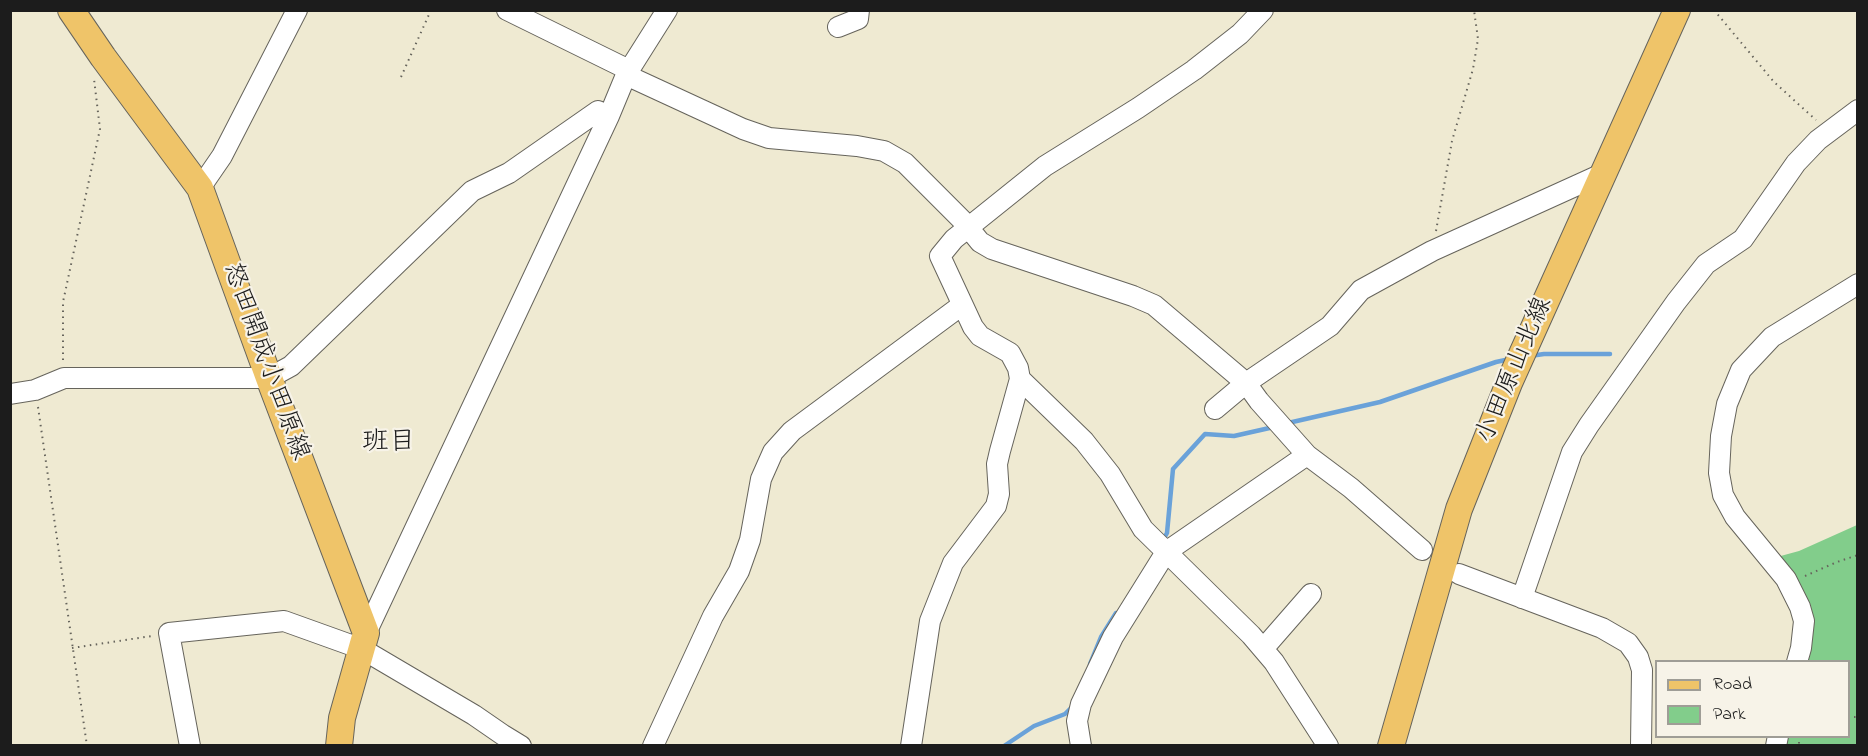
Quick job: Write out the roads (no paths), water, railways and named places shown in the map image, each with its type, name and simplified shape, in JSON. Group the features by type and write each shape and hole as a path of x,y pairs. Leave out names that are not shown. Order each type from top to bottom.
{"main road":[{"name":"怒田開成小田原線","path":"71,10 200,188 364,641"},
{"name":"小田原山北線","path":"1391,746 1459,509 1521,357 1677,10"},
{"path":"339,746 342,718 364,641"}],"street":[{"path":"200,188 222,156 297,10"},
{"path":"507,10 743,129 769,138 857,146 884,151 905,163 980,242 992,249 1154,305 1246,383 1307,455 1351,488 1422,550"},
{"path":"364,641 628,73 667,10"},
{"path":"838,27 858,19 859,10"},
{"path":"911,746 930,621 953,563 996,506 999,494 997,464 1020,379 1018,368 1010,353 980,336 962,305 940,256 954,239 1045,166 1194,70 1240,34 1263,10"},
{"path":"1522,598 1572,452 1589,425 1676,302 1706,264 1743,239 1796,163 1857,110"},
{"path":"10,393 35,390 64,378 269,378 291,366 472,192 509,173 598,111 609,116"},
{"path":"1215,409 1246,383 1330,326 1361,290 1432,251 1604,173"},
{"path":"1798,660 1802,648 1804,621 1800,607 1786,579 1735,517 1723,495 1719,472 1726,404 1741,370 1772,337 1857,284"},
{"path":"653,746 713,616 739,571 750,540 761,479 773,452 792,431 962,305"},
{"path":"1020,379 1084,441 1110,474 1143,529 1251,635 1274,662 1328,746"},
{"path":"1082,746 1077,721 1081,704 1113,637 1166,552 1307,455"},
{"path":"1459,574 1602,628 1628,644 1638,657 1642,670 1641,746"},
{"path":"1263,649 1311,594"},
{"path":"190,746 169,633 284,621 364,641 521,746"}],"waterway":[{"path":"1530,356 1610,354"},
{"path":"1288,423 1380,402 1510,359"},
{"path":"1163,540 1167,533 1173,469 1205,434 1234,436 1274,427"},
{"path":"1090,664 1101,637 1116,613"},
{"path":"1004,746 1034,726 1065,714 1071,708"}],"district":[{"name":"班目","path":"389,445"}]}
